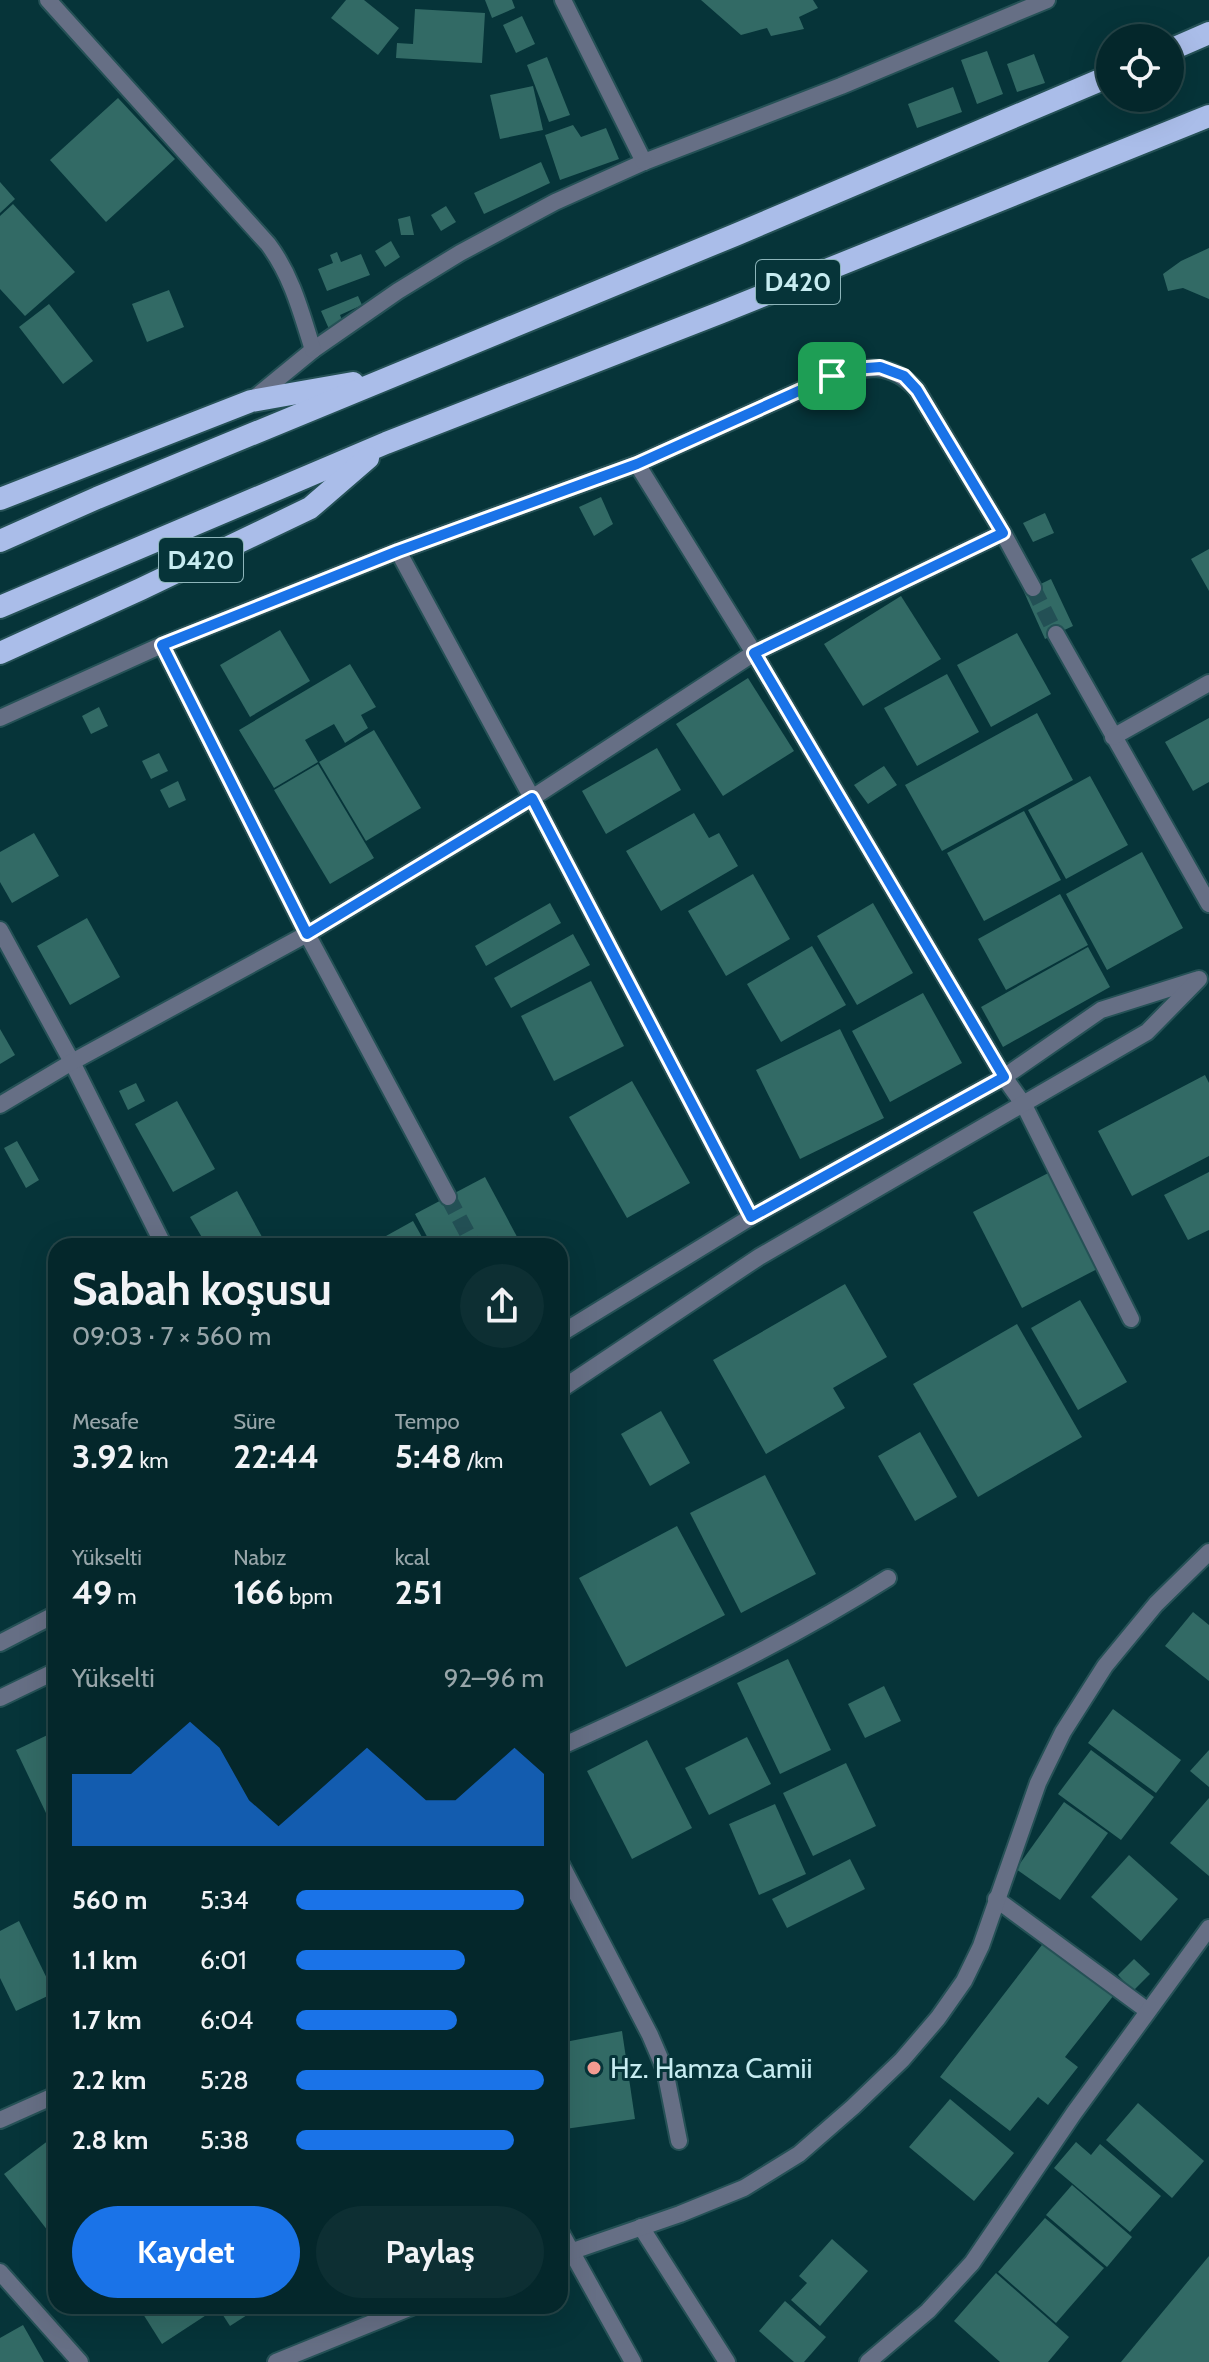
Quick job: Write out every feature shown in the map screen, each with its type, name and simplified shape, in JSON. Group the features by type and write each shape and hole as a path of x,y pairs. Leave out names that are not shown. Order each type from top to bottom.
{"highway":[{"path":"1184,44 1209,33"},
{"name":"D420","path":"0,499 251,401 393,376 1096,82"},
{"name":"D420","path":"0,653 310,508 386,443 737,307 1209,116"},
{"path":"0,541 393,376"},
{"path":"0,607 386,443"}],"street":[{"path":"48,0 268,244 291,280 313,350"},
{"path":"563,0 644,162"},
{"path":"251,401 313,350 398,291 460,253 555,202 644,162 841,86 1047,0"},
{"path":"0,718 162,645 398,551 637,464 832,376 854,369 880,367 904,376 917,390 1033,588"},
{"path":"637,464 754,653 1004,1077 1024,1105 1131,1319"},
{"path":"0,1105 72,1062 307,934 532,798 754,653 1003,533"},
{"path":"398,551 532,798 751,1217"},
{"path":"1056,634 1209,904"},
{"path":"162,645 307,934 448,1197"},
{"path":"1113,737 1209,683"},
{"path":"0,930 72,1062 160,1238"},
{"path":"568,1329 751,1217 1004,1077 1101,1010 1204,977"},
{"path":"568,1385 759,1257 1147,1032 1204,977"},
{"path":"568,2243 641,2227 744,2188 799,2154 911,2050 964,1981 981,1946 1038,1783 1063,1732 1105,1666 1156,1604 1209,1552"},
{"path":"568,1743 665,1700 756,1654 829,1615 888,1578"},
{"path":"0,1643 48,1618"},
{"path":"0,1698 48,1675"},
{"path":"568,1877 665,2070 679,2141"},
{"path":"996,1899 1148,2011"},
{"path":"868,2362 928,2311 972,2263 1074,2113 1209,1928"},
{"path":"0,2120 48,2099"},
{"path":"641,2227 727,2362"},
{"path":"568,2251 633,2362"},
{"path":"4,2282 80,2362"},
{"path":"276,2362 394,2314"}],"building":[{"path":"346,0 364,0 399,28 378,55 331,18"},
{"path":"485,0 512,0 515,8 492,18"},
{"path":"701,0 813,0 818,8 799,17 804,29 771,36 767,28 741,35"},
{"path":"415,9 485,13 482,63 396,58 397,43 413,44"},
{"path":"522,16 535,44 516,53 503,25"},
{"path":"987,51 1003,94 977,104 961,60"},
{"path":"1034,54 1045,83 1017,92 1007,64"},
{"path":"547,57 570,115 549,122 527,65"},
{"path":"533,86 543,130 500,139 490,95"},
{"path":"953,87 962,112 917,128 908,104"},
{"path":"118,98 175,159 106,222 50,160"},
{"path":"573,125 581,137 606,128 619,159 560,180 545,135"},
{"path":"541,162 550,183 484,214 474,193"},
{"path":"0,182 15,199 0,213"},
{"path":"13,204 75,272 25,316 0,289 0,216"},
{"path":"446,206 456,222 441,231 431,215"},
{"path":"410,216 414,235 401,235 398,219"},
{"path":"391,241 400,257 385,267 375,251"},
{"path":"1209,248 1209,299 1183,288 1168,291 1163,274 1181,261"},
{"path":"337,252 341,262 361,254 370,275 327,291 318,269 333,263 330,255"},
{"path":"169,290 184,327 147,342 132,304"},
{"path":"358,296 362,305 340,315 343,322 329,329 321,311"},
{"path":"49,304 93,361 63,384 19,327"},
{"path":"601,497 613,524 594,536 579,507"},
{"path":"1045,513 1054,533 1033,542 1023,523"},
{"path":"1209,549 1209,591 1191,559"},
{"path":"1051,579 1073,626 1045,639 1024,592"},
{"path":"901,596 941,659 863,706 824,644"},
{"path":"280,630 310,681 250,717 220,665"},
{"path":"1017,633 1051,694 991,727 957,665"},
{"path":"350,664 376,707 361,715 368,728 345,743 334,724 305,740 318,762 274,788 239,730"},
{"path":"947,674 979,732 917,766 884,708"},
{"path":"748,678 794,751 723,796 676,724"},
{"path":"99,707 108,726 91,734 82,716"},
{"path":"1037,713 1073,780 942,851 905,785"},
{"path":"1209,718 1209,782 1193,791 1165,742"},
{"path":"374,730 421,808 366,841 319,762"},
{"path":"657,748 681,790 606,834 582,791"},
{"path":"159,753 168,771 151,779 142,761"},
{"path":"318,764 374,858 330,884 274,790"},
{"path":"884,766 897,785 868,804 854,785"},
{"path":"1090,776 1128,845 1066,879 1028,810"},
{"path":"178,781 186,800 169,808 160,790"},
{"path":"1024,811 1061,880 984,921 947,853"},
{"path":"694,813 709,838 719,833 738,866 661,911 626,851"},
{"path":"34,833 59,876 12,903 0,882 0,852"},
{"path":"1142,852 1183,928 1107,970 1066,894"},
{"path":"753,874 790,939 726,976 688,911"},
{"path":"1060,894 1088,945 1006,990 978,939"},
{"path":"550,903 561,923 486,966 475,946"},
{"path":"873,903 913,973 857,1005 817,936"},
{"path":"87,918 120,977 70,1005 37,946"},
{"path":"573,934 590,965 511,1008 494,978"},
{"path":"812,946 846,1005 781,1042 747,984"},
{"path":"1088,947 1110,987 1003,1047 981,1007"},
{"path":"591,981 624,1046 554,1081 521,1016"},
{"path":"923,993 962,1063 890,1102 852,1031"},
{"path":"0,1029 15,1055 0,1064"},
{"path":"840,1029 884,1118 800,1159 756,1070"},
{"path":"1205,1075 1209,1083 1209,1156 1132,1196 1098,1131"},
{"path":"632,1081 690,1183 627,1218 569,1117"},
{"path":"136,1083 145,1101 128,1110 119,1091"},
{"path":"177,1101 215,1169 173,1192 135,1124"},
{"path":"17,1141 39,1180 26,1188 4,1148"},
{"path":"1054,1170 1103,1266 1022,1308 973,1212"},
{"path":"1209,1172 1209,1230 1188,1240 1164,1195"},
{"path":"485,1177 518,1238 428,1238 415,1214"},
{"path":"237,1191 263,1238 202,1238 190,1217"},
{"path":"413,1221 423,1238 382,1238"},
{"path":"845,1284 887,1357 833,1388 845,1408 766,1454 713,1360"},
{"path":"1080,1300 1127,1382 1078,1410 1031,1328"},
{"path":"1017,1324 1082,1437 978,1497 913,1384"},
{"path":"661,1411 690,1463 650,1486 621,1434"},
{"path":"920,1432 957,1497 915,1521 878,1456"},
{"path":"765,1475 816,1574 741,1613 690,1513"},
{"path":"677,1526 725,1615 626,1667 579,1578"},
{"path":"1193,1612 1209,1625 1209,1681 1165,1646"},
{"path":"788,1659 831,1750 780,1774 737,1683"},
{"path":"884,1686 901,1721 865,1738 848,1704"},
{"path":"1113,1709 1181,1760 1156,1793 1088,1743"},
{"path":"48,1735 48,1817 16,1750"},
{"path":"747,1737 771,1784 709,1815 685,1768"},
{"path":"647,1740 692,1828 632,1859 587,1771"},
{"path":"1091,1750 1154,1797 1121,1840 1058,1794"},
{"path":"1209,1750 1209,1787 1190,1771"},
{"path":"846,1763 876,1826 813,1856 783,1793"},
{"path":"1209,1798 1209,1876 1170,1843"},
{"path":"1064,1802 1108,1833 1060,1900 1016,1869"},
{"path":"775,1804 806,1874 759,1895 729,1824"},
{"path":"1129,1855 1178,1899 1141,1941 1091,1897"},
{"path":"850,1859 865,1889 787,1928 772,1899"},
{"path":"19,1921 48,1981 48,1996 16,2011 0,1978 0,1931"},
{"path":"1045,1941 1114,1995 1065,2057 1078,2067 1048,2105 1038,2097 1010,2131 940,2077"},
{"path":"1134,1959 1150,1974 1133,1991 1118,1975"},
{"name":"Hz. Hamza Camii","path":"622,2031 635,2119 568,2129 568,2041"},
{"path":"950,2099 1014,2153 974,2201 909,2147"},
{"path":"1138,2103 1204,2161 1172,2198 1106,2140"},
{"path":"48,2141 48,2231 4,2174"},
{"path":"1076,2142 1091,2155 1100,2144 1161,2196 1130,2232 1054,2168"},
{"path":"1072,2185 1132,2237 1107,2267 1046,2215"},
{"path":"1045,2218 1104,2268 1056,2323 998,2272"},
{"path":"832,2239 868,2271 820,2326 791,2300 807,2283 799,2276"},
{"path":"1209,2256 1209,2362 1121,2362"},
{"path":"996,2273 1069,2337 1048,2362 1000,2362 954,2321"},
{"path":"785,2301 826,2337 804,2362 794,2362 759,2331"},
{"path":"143,2314 208,2314 162,2344"},
{"path":"222,2314 249,2314 230,2326"},
{"path":"23,2325 44,2362 0,2362 0,2338"}],"tunnel":[{"path":"1033,588 1056,634"},
{"path":"448,1197 470,1238"}],"place":[{"name":"Hz. Hamza Camii","path":"594,2068"}],"route":[{"path":"880,367 904,376 917,390 1003,533 754,653 1004,1077 751,1217 532,798 307,934 162,645 398,551 637,464 832,376 854,369 880,367"}]}
